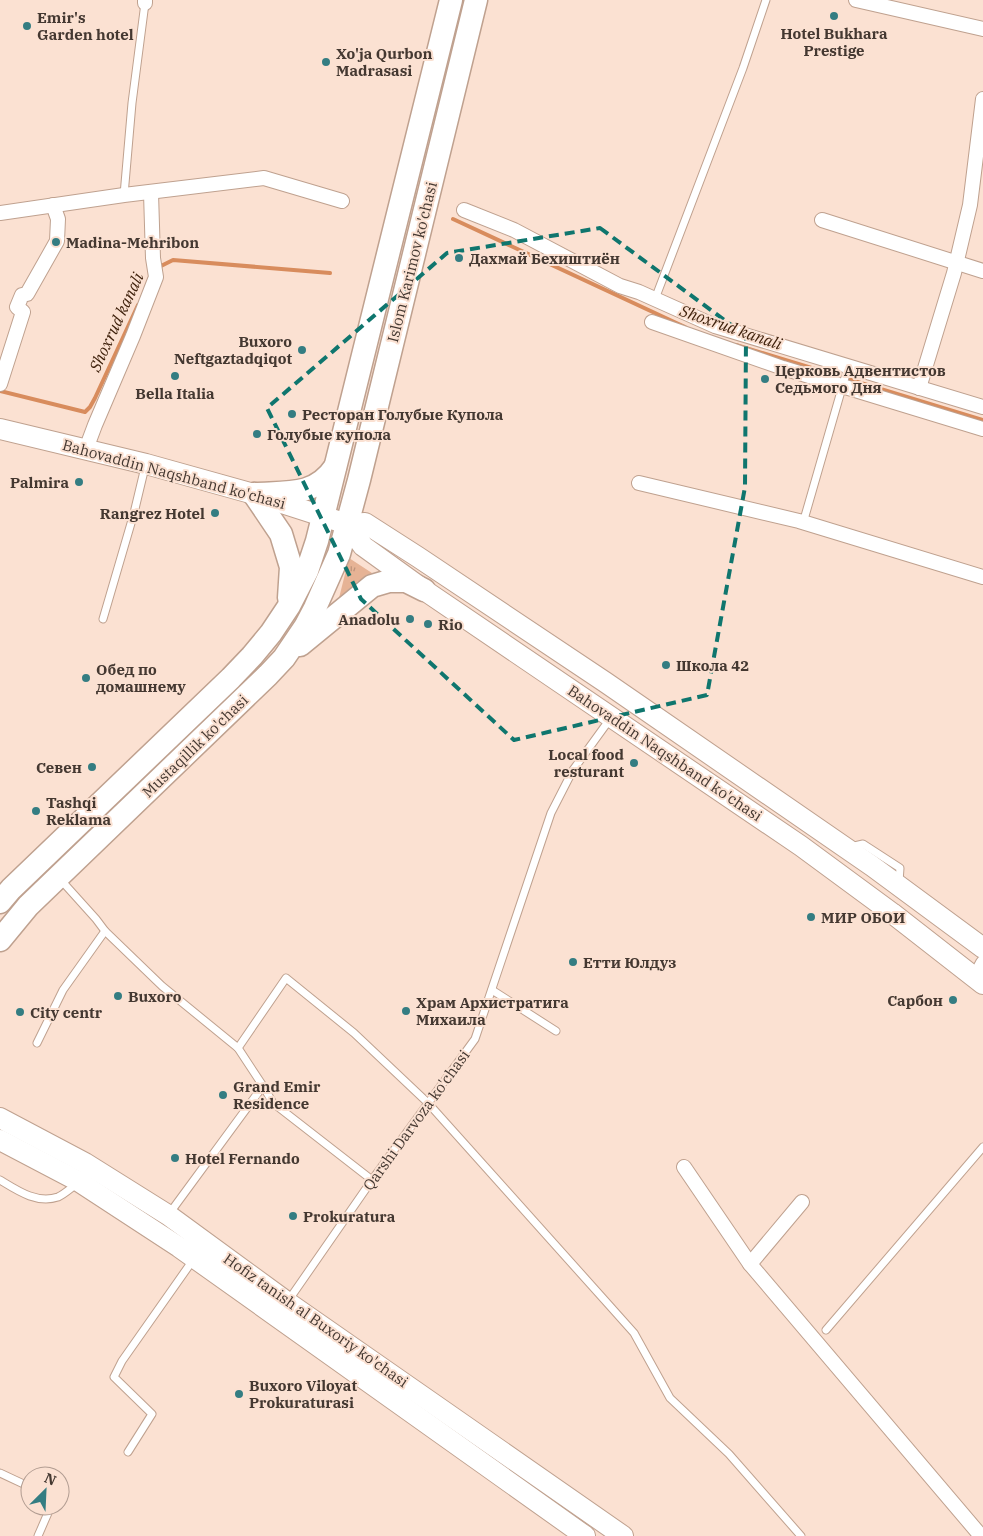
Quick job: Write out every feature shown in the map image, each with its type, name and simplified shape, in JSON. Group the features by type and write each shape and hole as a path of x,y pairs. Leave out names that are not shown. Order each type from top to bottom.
{"main road":[{"name":"Islom Karimov ko'chasi","path":"323,516 451,0"},
{"name":"Islom Karimov ko'chasi","path":"347,524 476,0"},
{"name":"Bahovaddin Naqshband ko'chasi","path":"0,429 146,464 254,494 347,524 365,523 597,677 846,848 898,884 983,948"},
{"path":"254,494 302,491 316,486 328,478 335,467"},
{"path":"254,494 281,534 287,551 291,567 289,606"},
{"name":"Mustaqillik ko'chasi","path":"4,894 232,678 271,633 289,606 307,570 323,516"},
{"name":"Bahovaddin Naqshband ko'chasi","path":"347,524 363,546 424,590 801,846 980,975"},
{"name":"Mustaqillik ko'chasi","path":"0,940 28,906 284,658 305,627 315,608 339,554 347,524"},
{"path":"284,658 372,586 389,581 406,581 424,590"},
{"name":"Hofiz tanish al Buxoriy ko'chasi","path":"0,1118 85,1163 168,1215 282,1310 435,1430 585,1536"},
{"name":"Hofiz tanish al Buxoriy ko'chasi","path":"0,1140 80,1182 194,1258 282,1310 447,1413 623,1536"},
{"path":"435,1430 447,1413"}],"street":[{"path":"856,0 983,29"},
{"path":"919,388 956,262 970,205 979,161 983,99"},
{"path":"0,213 124,195 264,178 342,201"},
{"path":"86,449 94,425 133,336 156,277 153,258 151,192"},
{"path":"0,384 3,362 23,312 16,307 22,295 27,294 57,241 58,219 53,205"},
{"path":"464,210 514,230 620,286 639,292 715,326 983,407"},
{"path":"822,220 983,271"},
{"path":"652,322 783,368 983,429"},
{"path":"639,483 803,523 983,577"},
{"path":"684,1167 750,1264 980,1536"},
{"path":"750,1264 802,1202"}],"lane":[{"path":"655,299 743,68 766,0"},
{"path":"124,195 132,103 145,2"},
{"path":"803,523 848,367"},
{"path":"103,619 134,513 146,464"},
{"name":"Qarshi Darvoza ko'chasi","path":"282,1310 372,1180 475,1039 514,918 551,813 572,770 612,717"},
{"path":"58,877 105,931 162,986 238,1048 273,1103 372,1180"},
{"path":"37,1043 64,990 105,931"},
{"path":"238,1048 286,978 354,1033 428,1102 634,1334 670,1398 729,1454 801,1536"},
{"path":"492,990 556,1031"},
{"path":"168,1215 263,1086"},
{"path":"826,1330 983,1147"},
{"path":"0,1180 23,1194 41,1200 59,1196 80,1182"},
{"path":"128,1452 152,1414 114,1377 122,1362 194,1258"},
{"path":"0,1473 20,1482"},
{"path":"38,1536 47,1516"}],"highlighted area":[{"path":"600,228 746,336 745,487 707,695 514,740 361,599 267,408 447,253"}],"green space":[{"path":"349,558 372,573 357,582 339,598"}],"waterway":[{"name":"Shoxrud kanali","path":"453,219 685,327"},
{"name":"Shoxrud kanali","path":"157,268 173,260 330,273"},
{"name":"Shoxrud kanali","path":"0,391 85,412 95,398 138,305"},
{"name":"Shoxrud kanali","path":"736,345 983,420"}],"place":[{"name":"Hotel Bukhara Prestige","path":"834,16"},
{"name":"Emir's Garden hotel","path":"27,26"},
{"name":"Xo'ja Qurbon Madrasasi","path":"326,62"},
{"name":"Madina-Mehribon","path":"56,242"},
{"name":"Дахмай Бехиштиён","path":"459,258"},
{"name":"Buxoro Neftgaztadqiqot","path":"302,350"},
{"name":"Bella Italia","path":"175,376"},
{"name":"Церковь Адвентистов Седьмого Дня","path":"765,379"},
{"name":"Ресторан Голубые Купола","path":"292,414"},
{"name":"Голубые купола","path":"257,434"},
{"name":"Palmira","path":"79,482"},
{"name":"Rangrez Hotel","path":"215,513"},
{"name":"Anadolu","path":"410,619"},
{"name":"Rio","path":"428,624"},
{"name":"Школа 42","path":"666,665"},
{"name":"Обед по домашнему","path":"86,678"},
{"name":"Local food resturant","path":"634,763"},
{"name":"Севен","path":"92,767"},
{"name":"Tashqi Reklama","path":"36,811"},
{"name":"МИР ОБОИ","path":"811,917"},
{"name":"Етти Юлдуз","path":"573,962"},
{"name":"Buxoro","path":"118,996"},
{"name":"Сарбон","path":"953,1000"},
{"name":"Храм Архистратига Михаила","path":"406,1011"},
{"name":"City centr","path":"20,1012"},
{"name":"Grand Emir Residence","path":"223,1095"},
{"name":"Hotel Fernando","path":"175,1158"},
{"name":"Prokuratura","path":"293,1216"},
{"name":"Buxoro Viloyat Prokuraturasi","path":"239,1394"}]}
